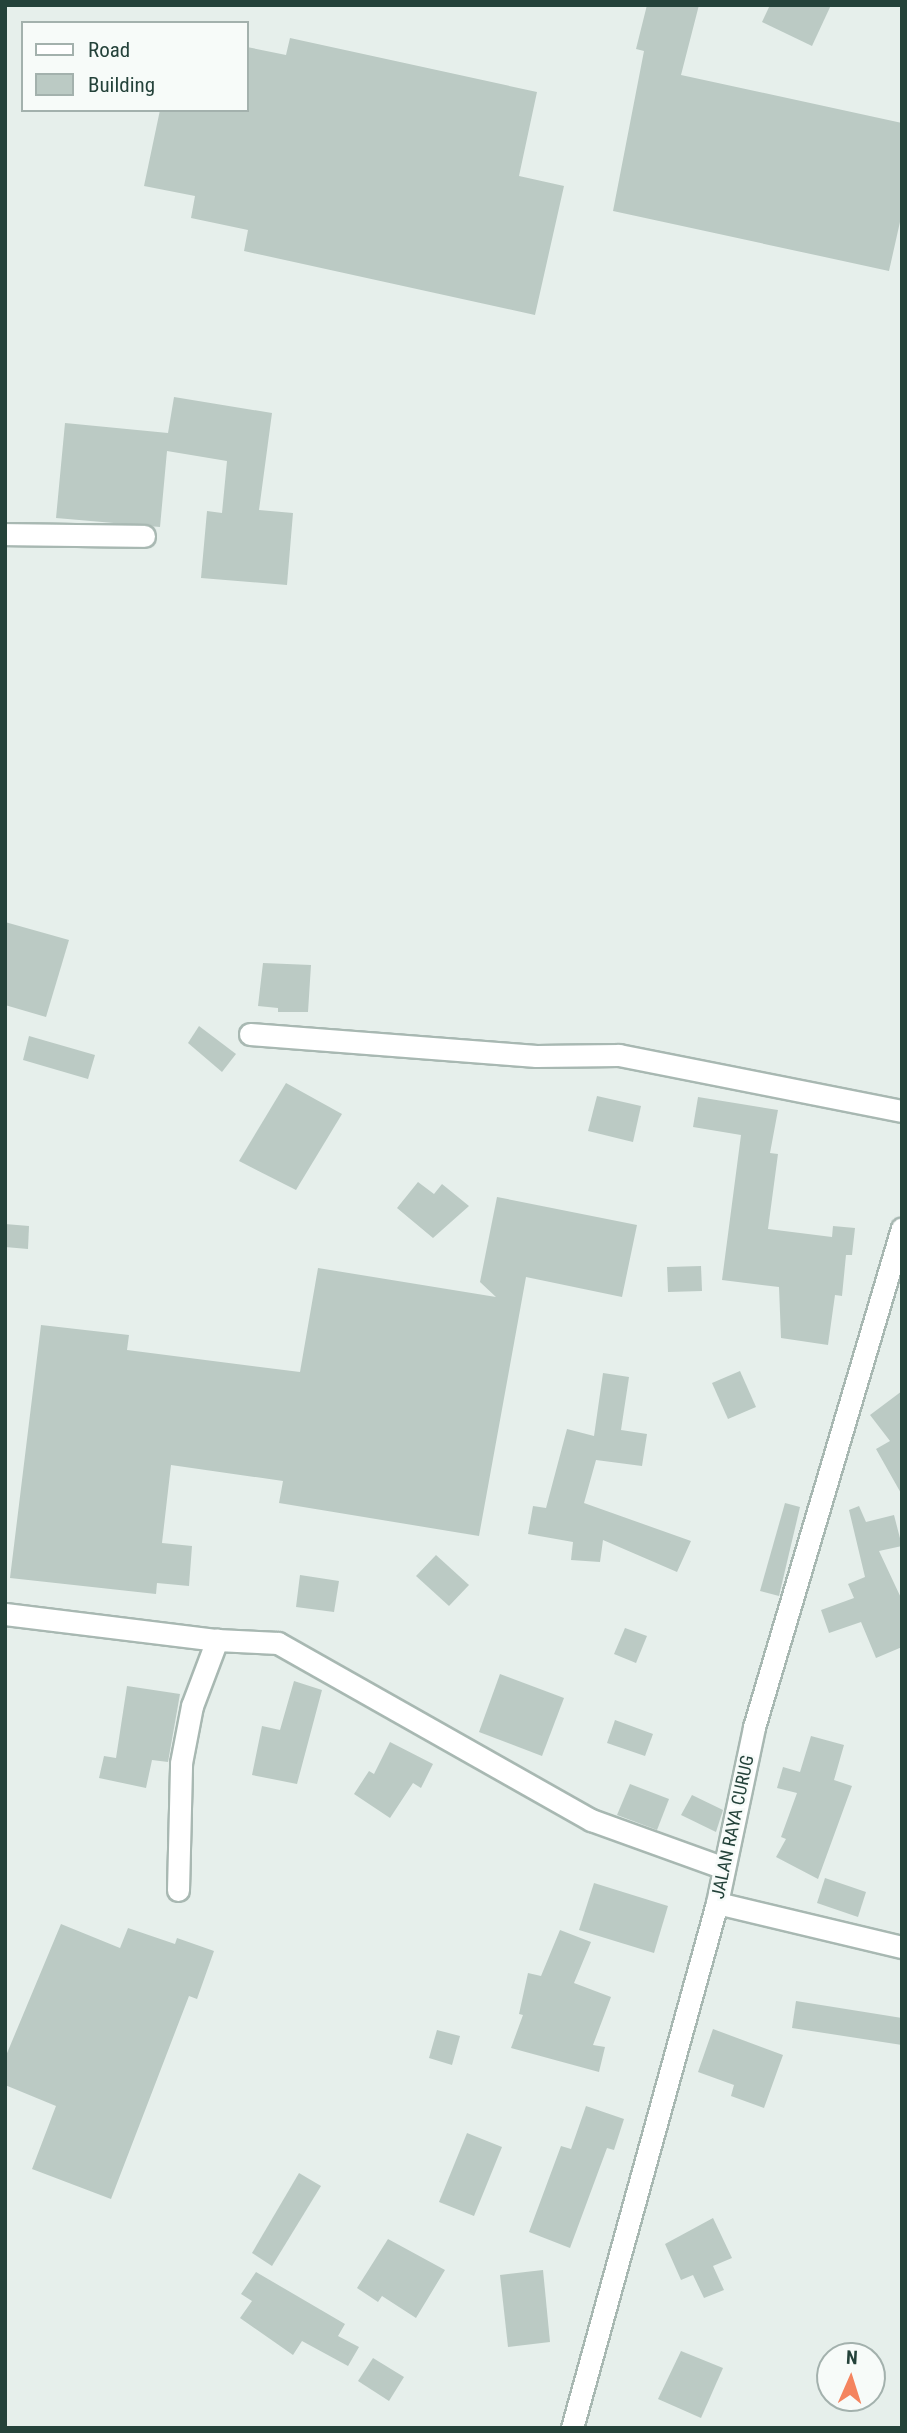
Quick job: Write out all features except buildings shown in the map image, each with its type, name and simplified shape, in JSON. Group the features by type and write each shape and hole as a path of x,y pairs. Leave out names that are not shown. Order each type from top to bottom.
{"street":[{"path":"5,534 144,536"},
{"path":"250,1034 537,1056 619,1055 902,1111"},
{"name":"JALAN RAYA CURUG","path":"572,2428 717,1903 754,1727 902,1228"},
{"path":"5,1614 217,1640 278,1643 591,1820 724,1868"},
{"path":"178,1890 181,1763 192,1706 217,1640"},
{"path":"717,1903 902,1947"}]}
